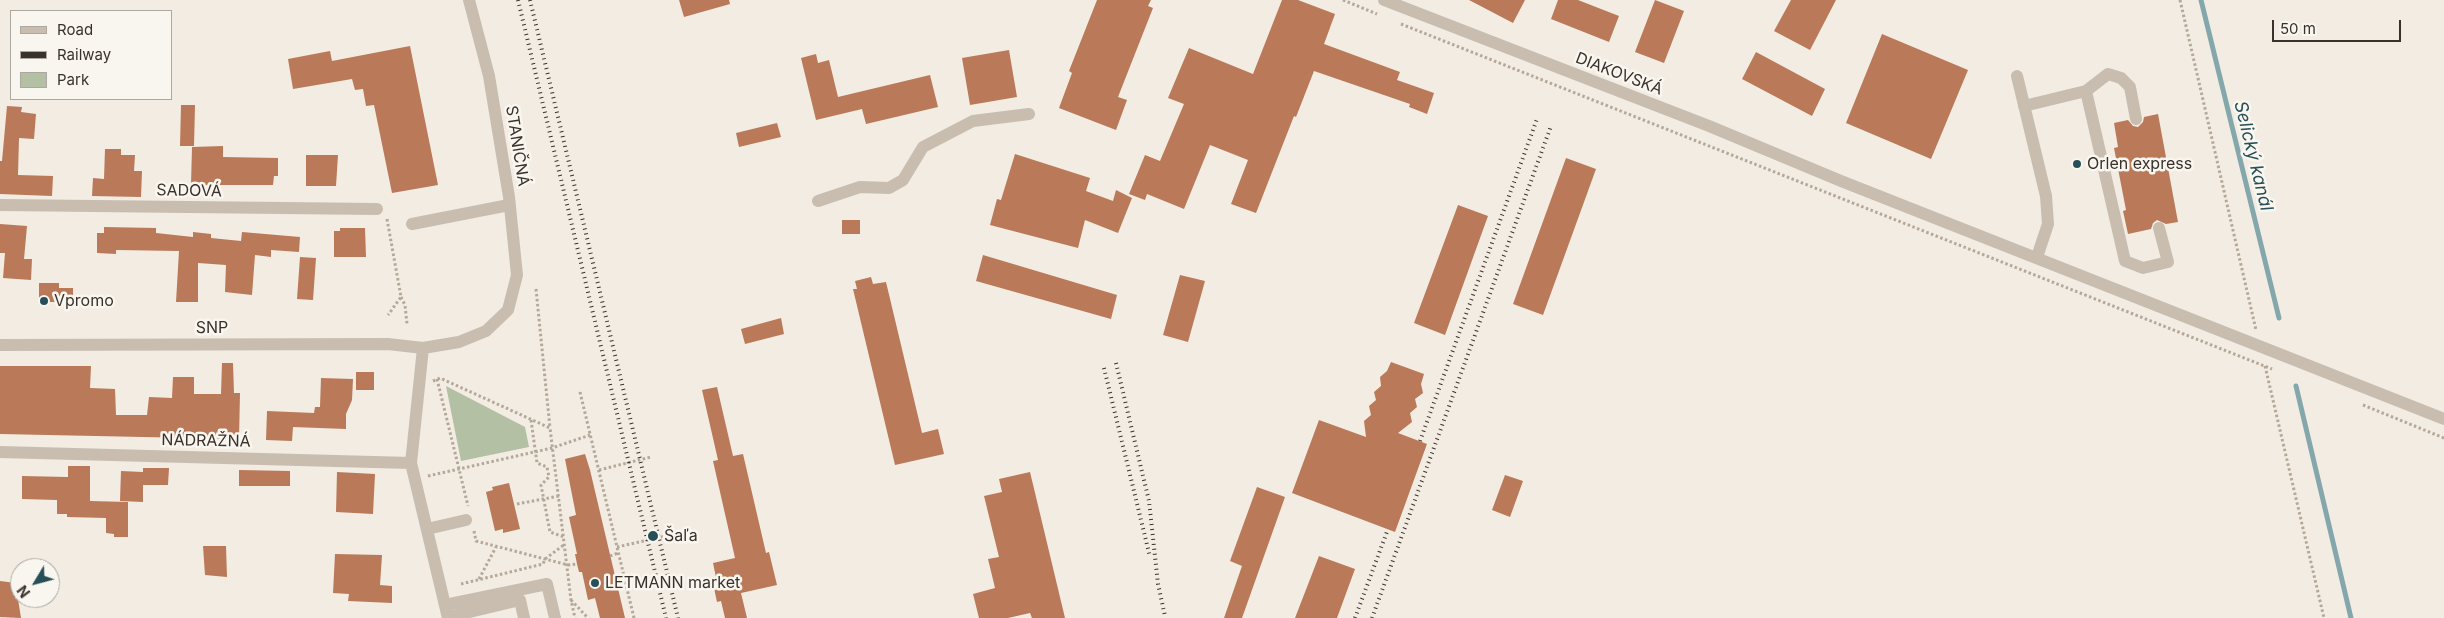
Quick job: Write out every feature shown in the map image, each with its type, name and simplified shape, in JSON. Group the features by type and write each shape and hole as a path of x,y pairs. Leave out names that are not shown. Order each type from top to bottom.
{"street":[{"name":"STANIČNÁ","path":"469,0 489,76 509,205 517,275 511,300"},
{"name":"DIAKOVSKÁ","path":"1384,0 1709,126 1841,181 2444,419"},
{"path":"2024,106 2086,91 2108,74 2121,78 2130,87 2136,119"},
{"path":"2017,76 2046,196 2048,224 2036,257"},
{"path":"2086,91 2125,261 2143,268 2168,262 2159,228"},
{"path":"818,201 860,188 889,188 903,180 923,146 973,121 1029,114"},
{"path":"412,224 509,205"},
{"name":"SADOVÁ","path":"0,206 377,209"},
{"name":"SNP","path":"0,345 388,344 423,348 459,342 486,331 508,310 511,300"},
{"path":"423,348 411,462 447,614"},
{"name":"NÁDRAŽNÁ","path":"0,452 411,462"},
{"path":"427,530 469,519"},
{"path":"447,614 547,584 555,618"},
{"path":"447,614 480,614 520,600 524,618"}],"path":[{"path":"1343,0 1386,18"},
{"path":"2180,0 2324,618"},
{"path":"1394,22 2279,371"},
{"path":"377,209 386,210 407,324"},
{"path":"536,288 552,448 571,600 575,618"},
{"path":"388,315 401,297"},
{"path":"430,382 440,378 550,428"},
{"path":"437,379 469,519 476,541 568,565 578,564"},
{"path":"580,392 634,618"},
{"path":"2356,402 2444,438"},
{"path":"531,420 537,451 537,463 547,467 549,477 541,484 550,532 564,537"},
{"path":"424,477 552,448 590,435"},
{"path":"598,470 651,456"},
{"path":"517,504 559,496"},
{"path":"617,547 666,536"},
{"path":"461,584 543,564 545,559 565,544"},
{"path":"479,580 496,546"},
{"path":"610,556 618,553"},
{"path":"571,600 588,618"}],"green space":[{"path":"446,386 525,427 529,447 461,461"}],"building":[{"path":"679,0 729,0 730,4 684,17"},
{"path":"1097,0 1151,0 1148,6 1153,8 1118,97 1127,100 1116,130 1059,108 1072,73 1069,71"},
{"path":"1282,0 1298,0 1335,14 1324,44 1400,72 1397,80 1434,93 1427,114 1409,107 1410,104 1314,71 1256,213 1231,204 1248,160 1210,145 1184,209 1147,194 1145,200 1129,194 1145,155 1160,161 1184,104 1168,98 1189,48 1253,74"},
{"path":"1469,0 1525,0 1513,23"},
{"path":"1558,0 1578,0 1619,16 1609,42 1551,19"},
{"path":"1655,0 1684,11 1664,63 1635,52"},
{"path":"1791,0 1836,0 1810,50 1774,31"},
{"path":"1882,34 1968,70 1931,159 1846,123"},
{"path":"410,46 438,185 392,193 374,105 366,106 363,89 355,90 352,79 293,89 288,59 330,51 332,61"},
{"path":"1009,50 1017,97 970,105 962,58"},
{"path":"1756,52 1825,89 1812,116 1742,79"},
{"path":"816,54 818,63 829,60 838,97 930,75 938,107 866,124 862,109 816,120 801,58"},
{"path":"181,105 195,105 194,146 180,146"},
{"path":"7,106 22,107 21,112 36,114 34,139 19,138 18,175 53,176 52,196 0,194 0,161 2,161"},
{"path":"2158,114 2178,222 2166,224 2157,220 2153,223 2151,229 2128,234 2123,211 2126,210 2114,148 2118,147 2114,123 2128,120 2133,126 2138,127 2143,122 2144,117"},
{"path":"777,123 781,137 739,147 736,133"},
{"path":"223,146 223,157 278,158 278,176 274,176 273,185 191,185 192,147"},
{"path":"105,149 121,149 121,155 135,155 134,171 142,171 141,197 92,196 93,178 104,179"},
{"path":"1015,154 1090,178 1086,191 1113,201 1116,190 1132,198 1118,233 1085,220 1078,248 990,225 997,199 1001,200"},
{"path":"306,155 338,155 336,186 306,186"},
{"path":"1566,158 1596,169 1543,315 1513,304"},
{"path":"1458,205 1488,216 1445,335 1414,323"},
{"path":"842,220 860,220 860,234 842,234"},
{"path":"0,224 27,226 24,259 32,259 31,280 3,278 5,253 0,253"},
{"path":"104,227 156,228 156,233 193,237 193,232 211,234 211,238 241,241 242,232 300,237 299,252 271,250 271,257 255,255 252,295 225,292 226,265 198,263 198,302 176,302 179,251 116,250 116,254 97,253 97,233 104,233"},
{"path":"340,228 365,228 366,257 334,257 334,231 340,231"},
{"path":"983,255 1117,295 1111,319 976,281"},
{"path":"300,257 316,258 313,300 297,299"},
{"path":"1180,275 1205,281 1188,342 1163,335"},
{"path":"871,277 873,284 886,282 922,433 938,429 944,454 895,465 853,289 857,289 855,281"},
{"path":"39,283 59,283 59,288 73,288 73,302 39,302"},
{"path":"781,318 784,334 745,344 741,329"},
{"path":"1391,362 1424,374 1421,384 1423,393 1415,399 1417,407 1410,413 1412,422 1398,433 1427,444 1395,532 1292,493 1319,420 1366,437 1364,421 1371,415 1369,406 1376,400 1374,392 1381,386 1380,377 1387,371"},
{"path":"222,363 233,363 234,393 240,393 239,439 0,434 0,366 91,366 90,388 115,389 116,415 147,415 149,397 172,398 173,377 194,377 194,394 221,394"},
{"path":"356,372 374,372 374,390 356,390"},
{"path":"321,378 353,379 352,400 346,414 346,429 293,427 292,441 266,440 267,411 314,413 315,407 320,407"},
{"path":"717,387 733,456 743,454 766,553 769,552 777,585 741,593 747,618 725,618 721,601 717,602 714,588 718,587 713,563 735,558 713,461 718,460 702,390"},
{"path":"585,454 625,618 600,618 595,598 588,600 582,572 579,572 577,564 575,554 577,554 569,517 576,515 565,459"},
{"path":"68,466 90,466 90,501 128,502 128,537 114,537 114,534 106,533 106,518 67,517 67,514 57,514 57,500 22,499 22,476 68,477"},
{"path":"143,468 169,468 168,485 143,485 143,502 120,501 121,471 143,472"},
{"path":"239,470 290,471 290,486 239,486"},
{"path":"337,472 375,474 373,514 336,512"},
{"path":"1030,472 1065,618 1032,618 1030,613 1008,618 979,618 973,594 995,588 988,559 999,557 984,496 1002,492 999,479"},
{"path":"1505,475 1523,481 1510,517 1492,510"},
{"path":"509,483 520,529 503,533 503,529 495,531 486,492 493,490 492,487"},
{"path":"1257,487 1285,497 1242,618 1224,618 1242,566 1230,561"},
{"path":"203,546 226,546 227,577 205,575"},
{"path":"335,554 382,555 380,585 392,586 392,603 348,601 349,594 333,593"},
{"path":"1319,556 1355,569 1337,618 1295,618"},
{"path":"0,581 10,582 10,608 19,608 21,618 0,617"}],"waterway":[{"name":"Selický kanál","path":"2201,0 2279,318"},
{"name":"Selický kanál","path":"2296,386 2351,618"}],"railway":[{"path":"518,0 666,618"},
{"path":"530,0 678,618"},
{"path":"1420,441 1537,119"},
{"path":"1372,618 1551,126"},
{"path":"1116,363 1149,501 1158,584 1165,616"},
{"path":"1104,368 1150,557"},
{"path":"1355,618 1388,529"}],"place":[{"name":"Orlen express","path":"2077,164"},
{"name":"Vpromo","path":"44,301"},
{"name":"Šaľa","path":"653,536"},
{"name":"LETMANN market","path":"595,583"}]}
